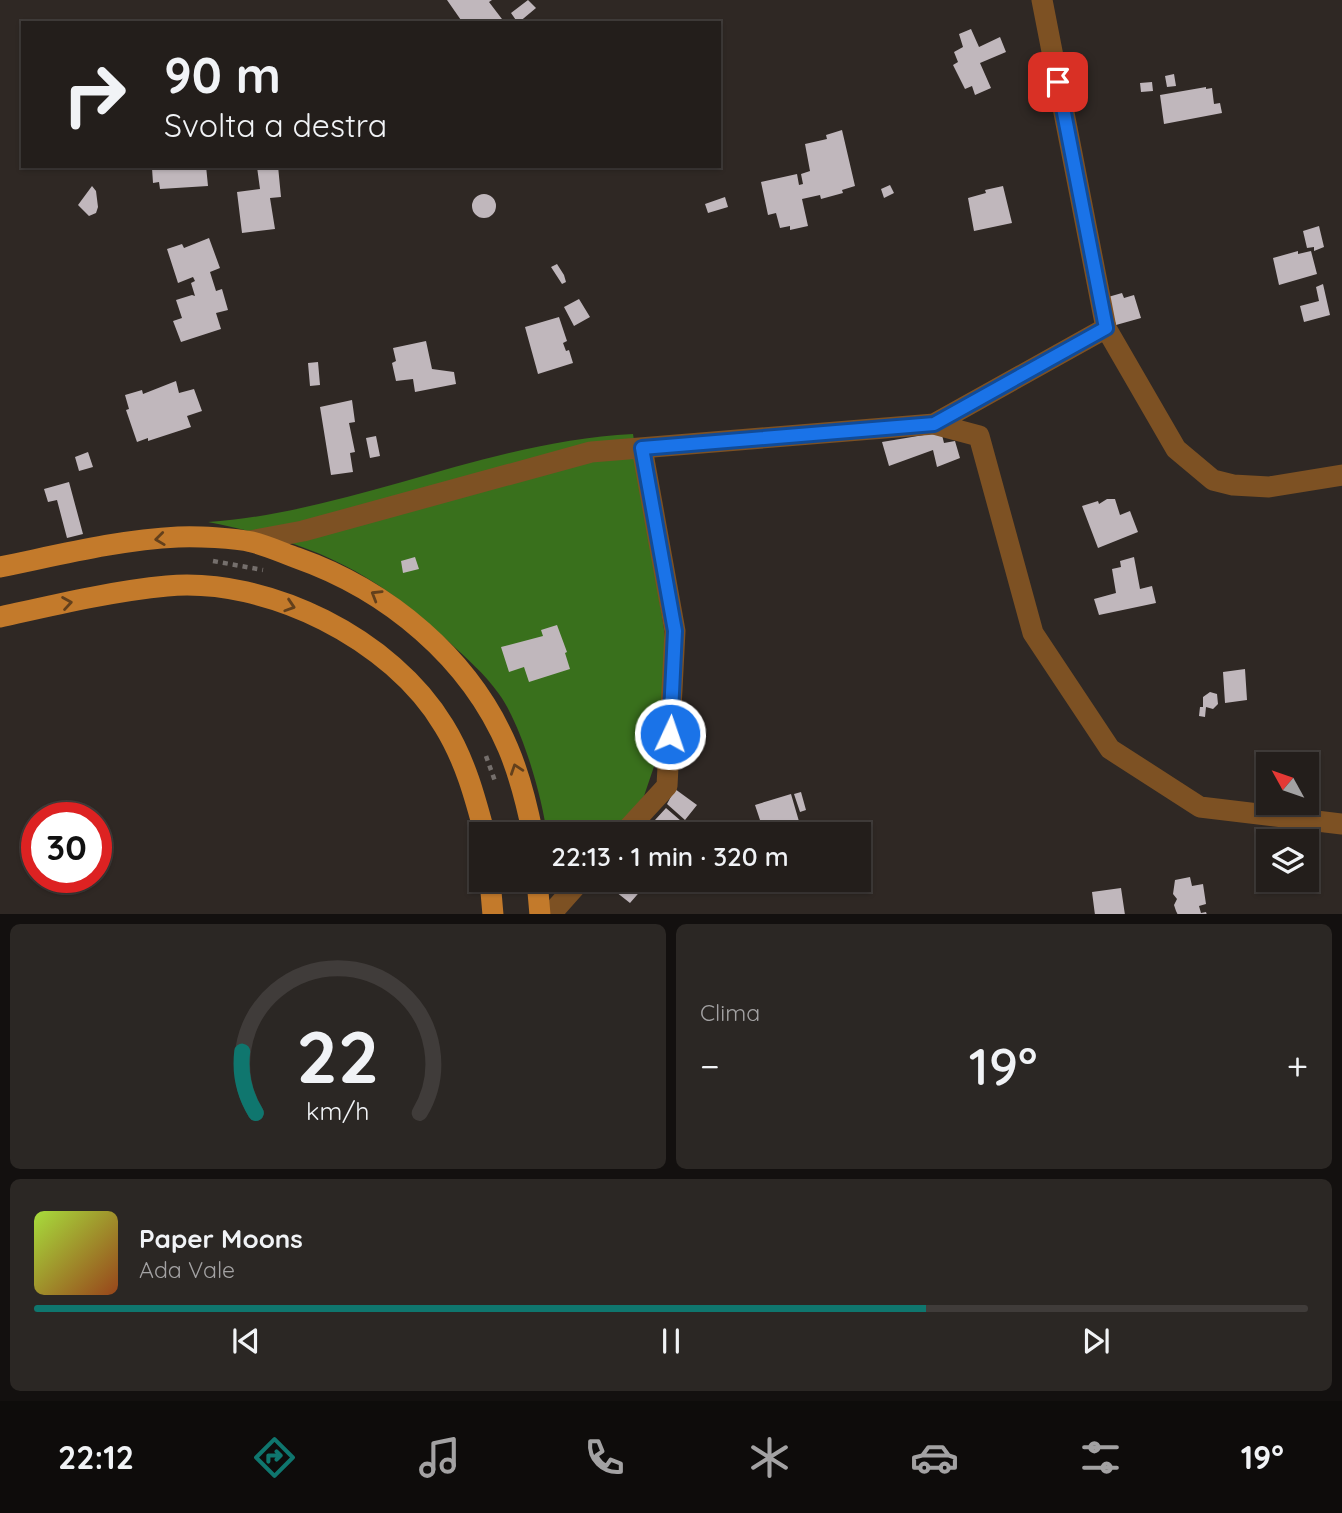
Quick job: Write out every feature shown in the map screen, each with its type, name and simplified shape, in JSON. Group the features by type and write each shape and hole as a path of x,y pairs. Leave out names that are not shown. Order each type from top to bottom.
{"main road":[{"path":"0,567 99,546 180,537 250,541 332,570 383,598 440,647 475,689 508,746 524,793 530,822"},
{"path":"0,617 169,586 239,589 312,613 356,637 410,681 444,725 472,784 482,822"},
{"path":"491,892 493,914"},
{"path":"538,892 540,914"}],"street":[{"path":"1042,0 1106,328 1176,449 1213,480 1233,485 1269,486 1342,475"},
{"path":"934,424 1106,328"},
{"path":"250,541 303,531 591,452 934,424 978,436 1033,633 1110,749 1200,807 1342,824"},
{"path":"634,822 667,786 675,644 675,631 642,448"},
{"path":"551,914 570,892"}],"green space":[{"path":"633,434 664,629 669,696 663,740 644,796 623,822 545,822 523,742 516,724 493,687 447,640 392,594 337,562 308,549 208,522 262,516 315,505 525,449 579,439"}],"building":[{"path":"447,0 492,0 489,2 503,21 462,21"},
{"path":"528,0 536,8 520,21 517,21 511,13"},
{"path":"971,29 979,47 1000,37 1006,52 980,63 991,88 975,95 972,86 965,89 953,65 958,62 954,52 963,47 959,34"},
{"path":"1174,74 1176,86 1167,87 1165,76"},
{"path":"1152,82 1153,91 1141,92 1140,83"},
{"path":"1212,88 1214,104 1220,103 1222,113 1164,124 1160,95"},
{"path":"842,130 855,186 842,190 843,193 821,199 820,195 802,199 808,226 790,230 790,226 780,228 776,213 768,215 761,182 797,174 799,185 803,184 801,174 810,171 805,144 827,139 826,135"},
{"path":"152,168 206,168 208,186 160,189 159,182 153,183"},
{"path":"257,168 278,168 281,197 270,198 275,229 242,233 237,192 260,189"},
{"path":"890,185 894,193 884,198 881,189"},
{"path":"92,186 96,191 98,207 96,213 89,216 78,205"},
{"path":"1003,186 1012,223 974,231 968,198"},
{"path":"484,194 495,201 496,206 489,217 484,218 473,211 472,206 479,195"},
{"path":"725,197 728,207 708,213 705,204"},
{"path":"1319,226 1324,247 1314,251 1314,247 1307,248 1303,231"},
{"path":"209,238 220,268 210,272 216,291 222,289 228,310 216,313 221,329 181,342 173,321 182,318 176,300 195,296 191,283 195,281 193,277 178,283 167,249 182,244 184,248"},
{"path":"1298,251 1298,254 1311,251 1317,274 1279,285 1273,258"},
{"path":"557,264 566,282 562,284 551,267"},
{"path":"1323,284 1330,315 1304,322 1300,306 1319,301 1316,287"},
{"path":"1122,293 1124,298 1134,295 1141,318 1116,325 1108,297"},
{"path":"579,299 590,317 574,326 564,307"},
{"path":"559,317 567,341 563,343 566,351 569,350 573,363 538,374 525,327"},
{"path":"426,341 432,369 454,372 456,384 415,392 413,379 396,381 392,363 396,361 393,348"},
{"path":"318,362 320,385 310,386 308,363"},
{"path":"176,381 179,393 194,389 202,411 187,416 191,427 137,442 126,410 129,409 125,395 142,390 143,394"},
{"path":"352,400 355,422 349,423 355,452 350,453 353,472 331,475 320,407"},
{"path":"930,434 942,435 944,443 955,441 960,458 937,467 933,450 889,466 882,442"},
{"path":"376,436 380,456 370,458 366,438"},
{"path":"88,452 93,467 79,471 75,457"},
{"path":"69,482 83,534 67,538 57,500 48,502 44,489"},
{"path":"1107,499 1115,499 1120,515 1130,511 1138,532 1098,548 1082,506 1098,501 1099,504"},
{"path":"415,557 419,569 403,573 401,561"},
{"path":"1134,557 1140,589 1152,586 1156,603 1099,615 1094,599 1116,593 1112,569 1121,567 1120,561"},
{"path":"557,625 570,669 529,682 524,667 509,672 501,647 543,636 541,630"},
{"path":"1245,669 1247,700 1225,703 1223,672"},
{"path":"1210,692 1217,694 1218,704 1213,709 1206,707 1205,717 1199,716 1203,697"},
{"path":"675,789 697,805 685,820 667,804"},
{"path":"801,792 806,810 800,812 794,794"},
{"path":"791,794 799,822 761,822 755,805"},
{"path":"666,808 682,822 653,822"},
{"path":"1190,877 1192,886 1203,884 1206,904 1199,906 1201,913 1207,914 1178,914 1174,905 1177,899 1173,894 1175,880"},
{"path":"1121,888 1125,914 1095,914 1092,892"},
{"path":"616,892 640,892 630,903"}],"route":[{"path":"670,734 675,631 642,448 934,424 1106,328 1058,82"}]}
